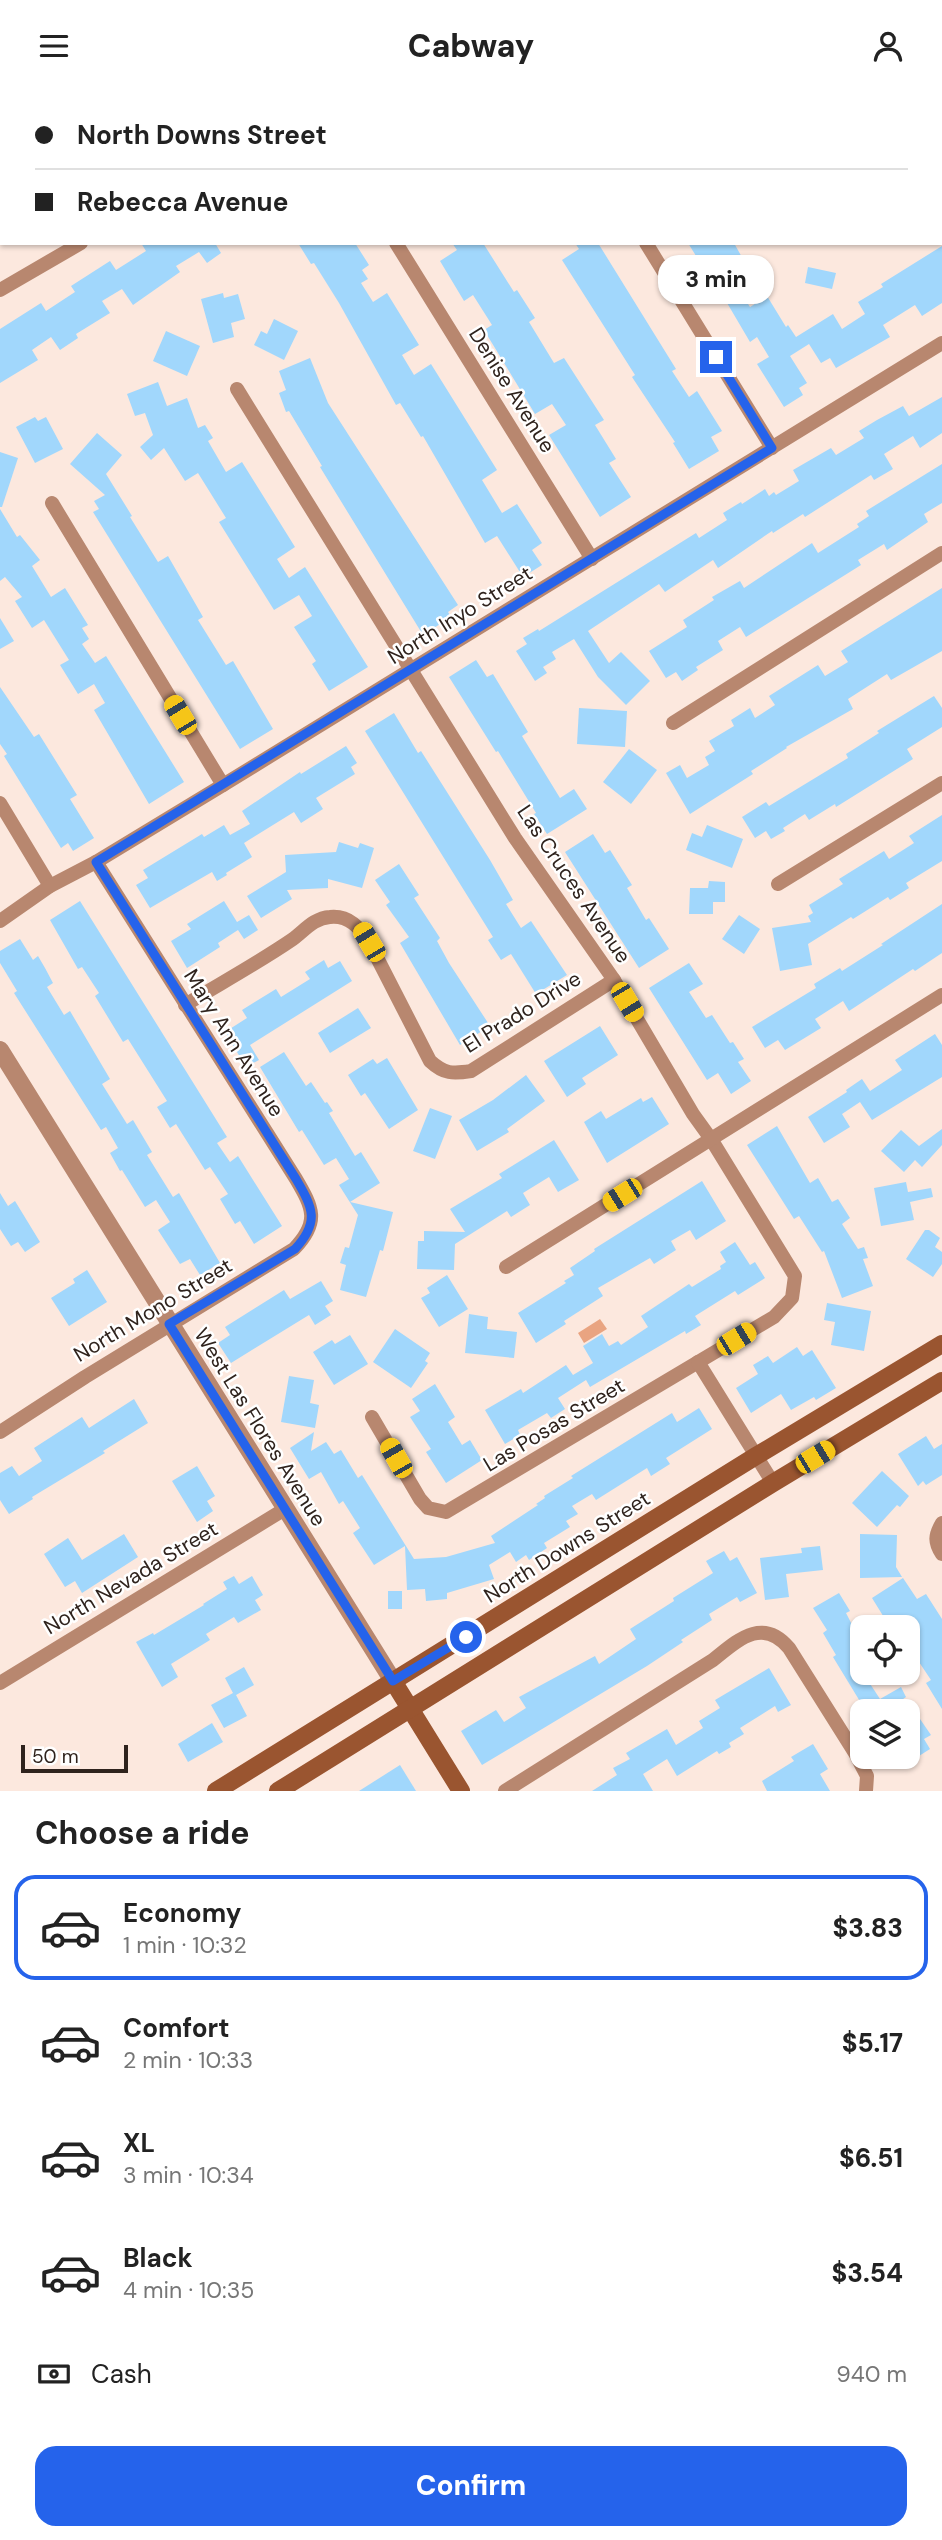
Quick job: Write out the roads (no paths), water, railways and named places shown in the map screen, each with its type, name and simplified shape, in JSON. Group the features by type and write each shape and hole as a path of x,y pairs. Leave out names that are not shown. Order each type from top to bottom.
{"main road":[{"name":"North Downs Street","path":"216,1791 756,1456 942,1344"},
{"path":"278,1791 942,1381"},
{"name":"West Las Flores Avenue","path":"393,1681 461,1791"}],"street":[{"path":"0,291 78,245"},
{"name":"Denise Avenue","path":"397,245 592,559"},
{"path":"647,245 772,448"},
{"name":"North Inyo Street","path":"0,921 51,886 223,785 942,344"},
{"name":"Las Cruces Avenue","path":"237,389 539,876 614,980 694,1114 792,1269 795,1286 788,1304"},
{"path":"52,503 223,785"},
{"path":"673,723 942,553"},
{"path":"778,884 942,783"},
{"path":"0,803 51,886"},
{"name":"Mary Ann Avenue","path":"96,862 305,1194 313,1220 309,1231 295,1249"},
{"name":"El Prado Drive","path":"185,1005 294,938 316,920 332,916 347,920 361,929 430,1061 440,1070 453,1074 471,1071 614,980"},
{"path":"506,1267 942,995"},
{"name":"West Las Flores Avenue","path":"0,1050 393,1681"},
{"name":"North Mono Street","path":"0,1432 169,1324 295,1249"},
{"name":"Las Posas Street","path":"372,1417 420,1499 428,1508 446,1513 774,1317 788,1304"},
{"path":"698,1362 773,1483"},
{"name":"North Nevada Street","path":"0,1683 285,1510"},
{"path":"939,1528 936,1544 942,1554"},
{"path":"505,1791 713,1660 745,1636 758,1632 771,1634 782,1640 789,1649 855,1753 867,1776 867,1788"}]}
